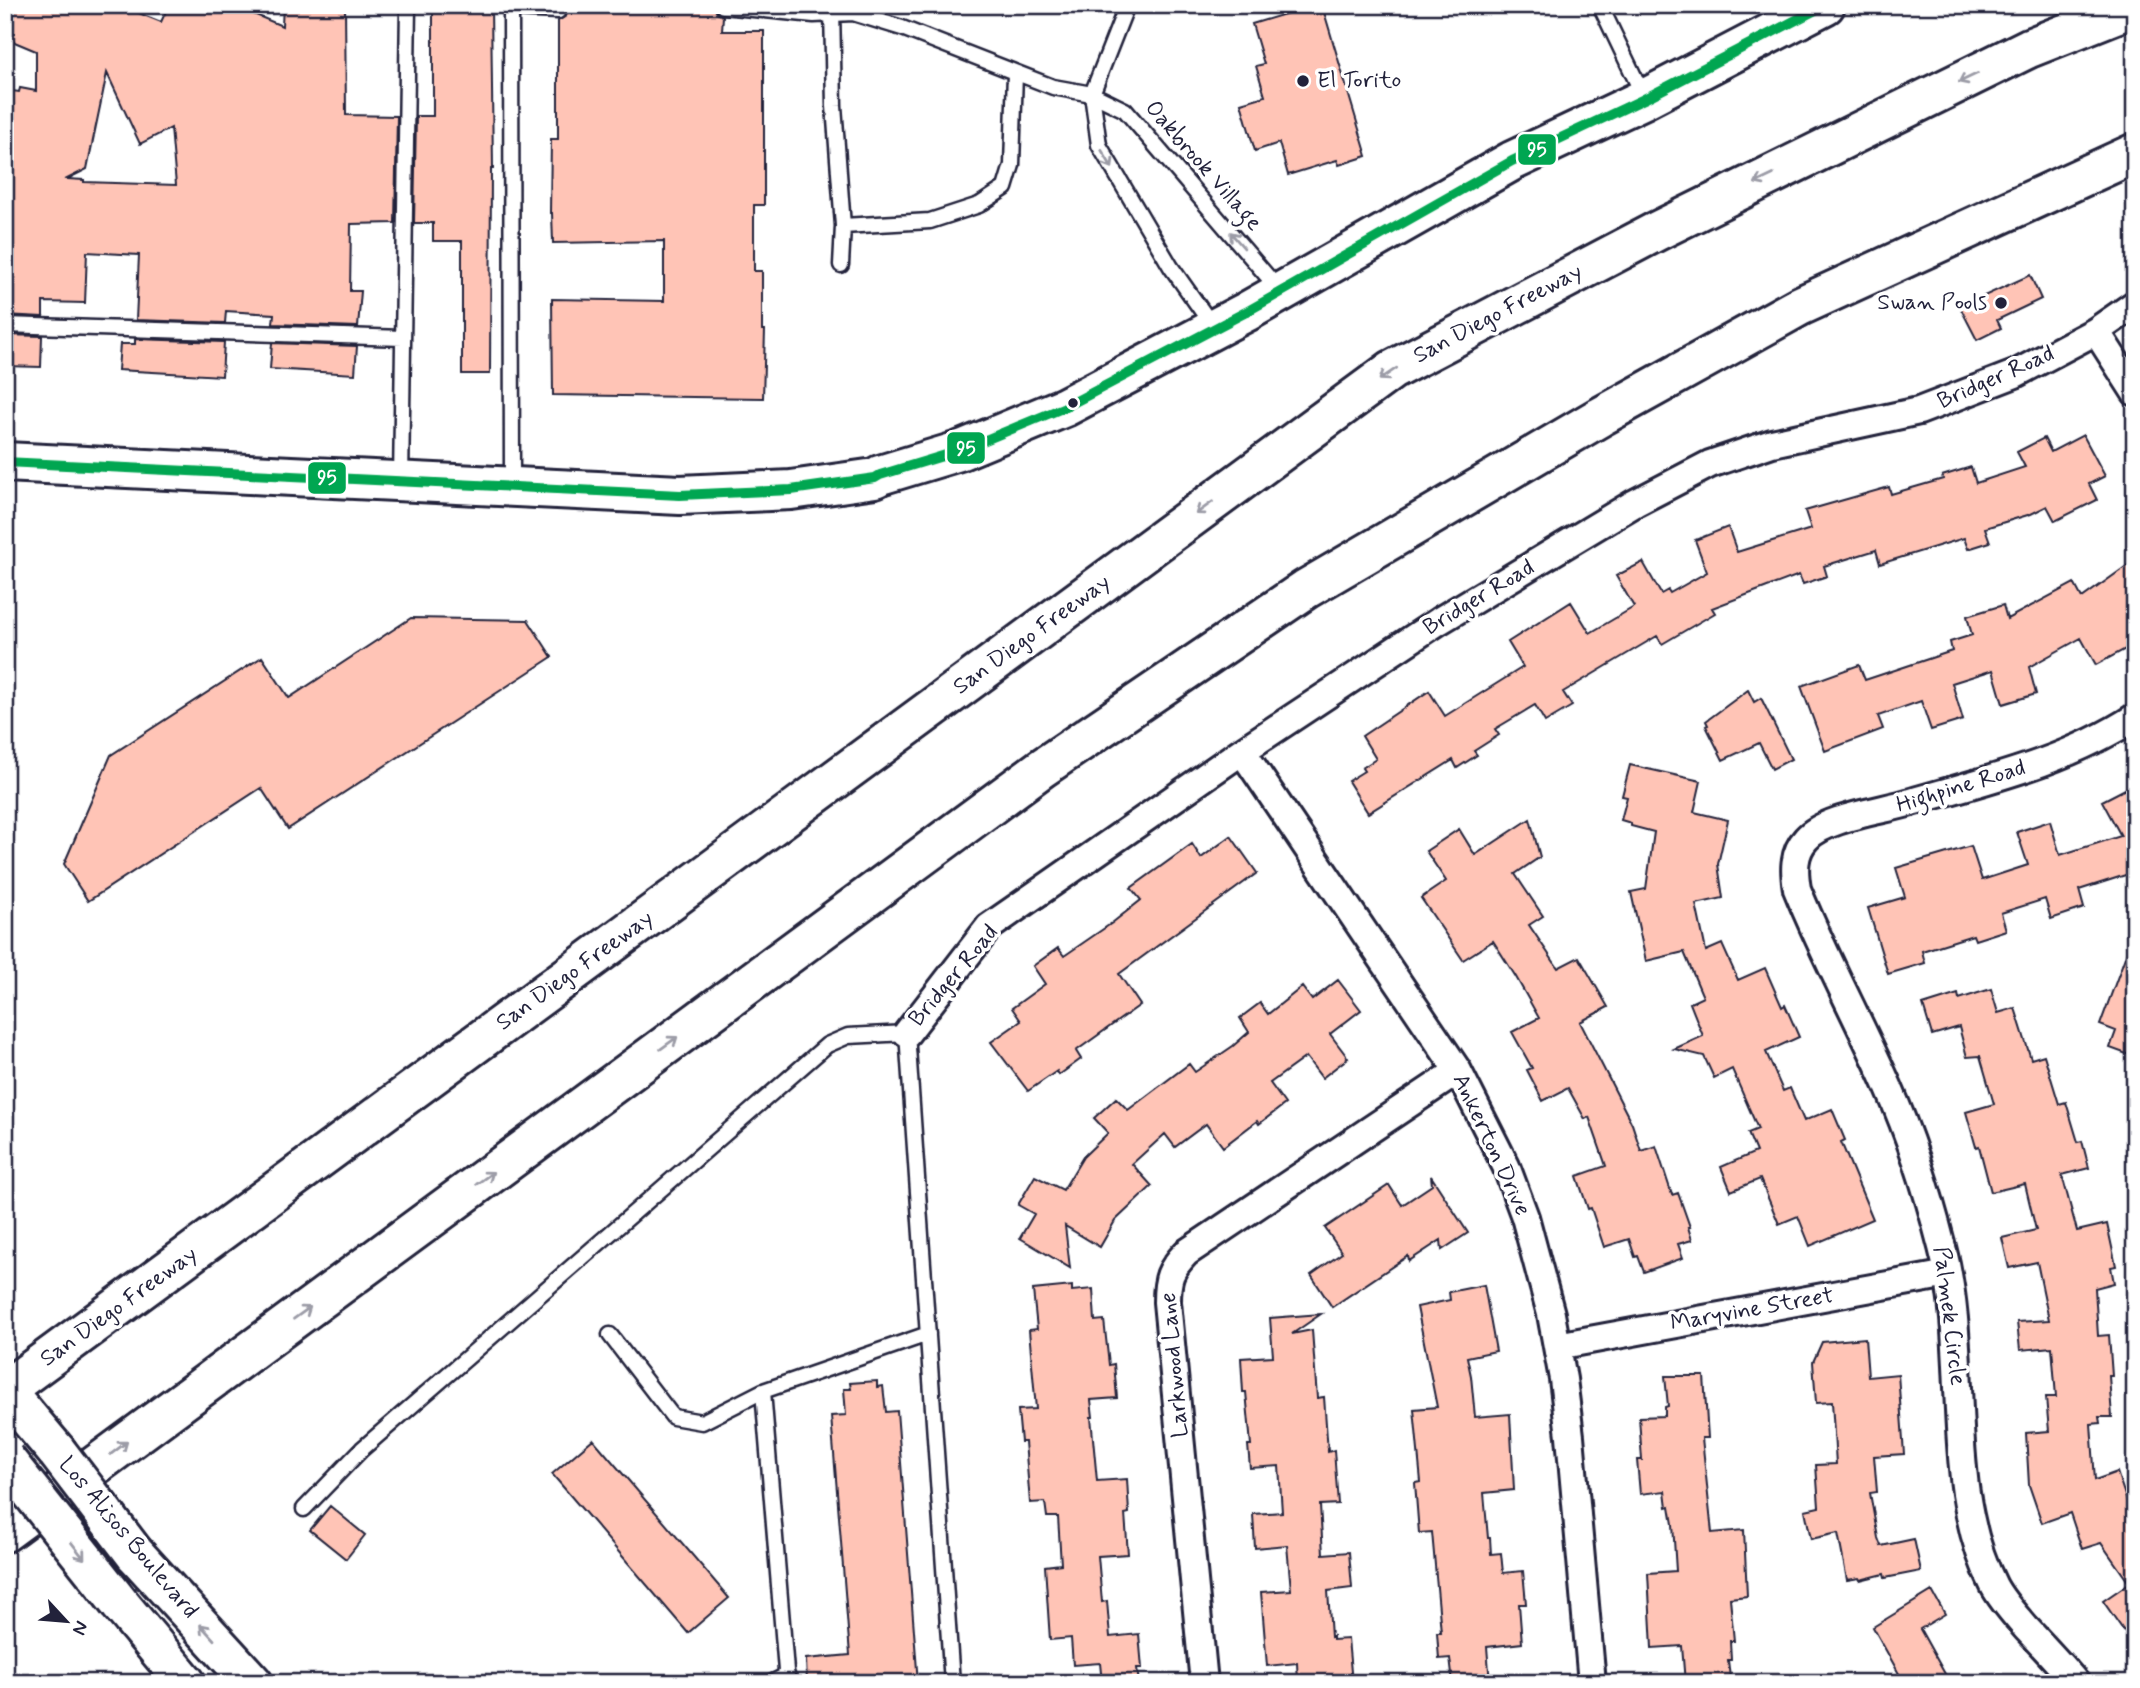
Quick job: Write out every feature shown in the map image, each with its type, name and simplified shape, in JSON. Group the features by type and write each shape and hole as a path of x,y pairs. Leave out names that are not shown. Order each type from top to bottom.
{"main road":[{"path":"5,462 680,495 791,490 875,478 959,451 1065,407 1281,292 1512,161 1644,99 1825,5"},
{"name":"San Diego Freeway","path":"5,1390 1392,370 1657,231 2029,48 2135,6"},
{"path":"5,1532 1042,768 1306,589 1600,417 1800,306 2135,153"},
{"name":"Los Alisos Boulevard","path":"5,1390 57,1452 135,1554 253,1683"},
{"name":"Los Alisos Boulevard","path":"5,1459 186,1683"}],"street":[{"name":"Bridger Road","path":"907,1032 989,927 1242,751 1439,621 1635,503 1710,464 1772,443 1919,411 2015,374 2096,331 2135,304"},
{"path":"2096,331 2135,392"},
{"name":"Highpine Road","path":"1795,859 1806,839 1830,823 2045,762 2120,727 2135,717"},
{"name":"Ankerton Drive","path":"1242,751 1458,1071 1506,1166 1525,1217 1557,1346 1570,1436 1592,1683"},
{"name":"Palmek Circle","path":"1795,859 1795,875 1800,895 1906,1130 1936,1224 1948,1274 1959,1384 1963,1474 1974,1532 1994,1588 2011,1611 2076,1683"},
{"name":"Larkwood Lane","path":"1205,1683 1167,1301 1167,1284 1173,1268 1186,1253 1458,1071"},
{"name":"Maryvine Street","path":"1557,1346 1948,1274"}],"lane":[{"path":"401,482 408,5"},
{"path":"1127,5 1092,93 1099,145 1171,267 1214,328"},
{"path":"1600,5 1644,99"},
{"name":"Oakbrook Village","path":"723,6 814,15 832,10 853,13 902,27 1053,87 1092,93 1125,110 1281,292"},
{"path":"512,487 511,7 558,10"},
{"path":"832,10 834,106 843,226 841,265"},
{"path":"843,226 930,221 979,205 1004,188 1012,165 1015,72"},
{"path":"5,325 404,338"},
{"path":"304,1509 362,1449 827,1045 848,1035 907,1032 952,1683"},
{"path":"610,1335 673,1417 702,1422 763,1391 928,1334"},
{"path":"763,1391 787,1679 771,1683"}],"building":[{"path":"5,5 119,5 161,22 169,5 232,5 282,26 283,5 345,5 346,115 397,116 395,223 351,224 350,291 361,291 358,327 273,324 274,314 226,311 225,323 136,320 139,255 87,252 85,303 43,302 43,317 5,315 5,90 19,92 20,88 36,91 36,51 5,38","holes":["107,73 140,144 171,128 176,185 67,179 87,169"]},
{"path":"433,5 491,5 493,169 490,374 462,374 462,241 433,241 433,223 414,223 416,116 433,116"},
{"path":"565,5 713,5 717,13 723,16 722,31 764,31 764,205 754,205 754,271 762,271 762,330 765,330 763,398 553,395 552,299 664,301 664,241 553,243 550,213 551,139 558,139 558,21 566,16 568,11"},
{"name":"El Torito","path":"1322,5 1367,156 1339,165 1337,160 1288,175 1279,143 1255,151 1241,103 1265,96 1256,66 1264,64 1252,24"},
{"name":"Swan Pools","path":"2030,275 2041,299 1997,320 2001,328 1977,340 1960,307"},
{"path":"5,335 42,336 41,367 5,366"},
{"path":"135,339 224,342 222,376 118,370 120,344 135,344"},
{"path":"272,343 357,346 355,374 270,369"},
{"path":"2083,435 2105,476 2089,484 2097,500 2055,521 2047,506 2031,514 1985,528 1990,542 1968,549 1964,538 1880,564 1876,550 1824,566 1827,576 1803,584 1799,575 1712,608 1715,613 1662,644 1657,636 1563,692 1572,706 1545,722 1535,705 1495,729 1499,735 1474,751 1477,755 1457,768 1453,760 1368,813 1348,781 1376,759 1362,736 1429,691 1445,716 1523,667 1508,642 1571,602 1590,633 1634,607 1616,576 1643,562 1661,594 1668,590 1670,593 1707,572 1695,540 1728,527 1737,552 1811,529 1805,511 1889,487 1891,494 1943,479 1942,476 1971,467 1976,483 2025,467 2017,452 2044,438 2051,452"},
{"path":"2135,560 2135,644 2096,665 2081,638 2029,667 2036,694 2003,704 1993,670 1952,683 1963,720 1931,730 1921,701 1878,716 1883,729 1825,751 1801,686 1859,665 1865,680 1952,651 1950,642 1972,635 1967,616 2003,605 2007,619 2074,583 2082,598"},
{"path":"411,618 528,620 552,657 288,829 261,788 88,901 64,864 111,755 262,657 289,698"},
{"path":"1748,690 1754,702 1761,698 1791,759 1772,769 1759,743 1723,760 1706,726 1706,721"},
{"path":"1630,765 1701,781 1694,812 1728,820 1718,864 1723,898 1696,904 1706,951 1722,944 1738,980 1765,968 1799,1037 1766,1052 1783,1091 1790,1088 1804,1121 1832,1109 1845,1140 1841,1142 1873,1219 1810,1246 1798,1216 1779,1224 1760,1179 1731,1191 1721,1167 1756,1152 1748,1133 1758,1129 1732,1069 1714,1078 1704,1056 1674,1049 1703,1036 1690,1003 1703,997 1684,952 1646,961 1631,892 1646,889 1654,832 1631,826 1631,823 1621,820 1627,797 1622,796"},
{"path":"2135,784 2135,872 2079,890 2084,908 2051,919 2045,899 2001,913 2006,930 1975,940 1973,935 1922,951 1925,963 1888,974 1868,908 1905,897 1896,868 1971,846 1982,880 2028,865 2017,832 2050,821 2060,855 2121,836 2102,801"},
{"path":"1530,819 1540,857 1515,874 1543,916 1529,925 1558,968 1579,957 1608,1007 1580,1022 1632,1124 1641,1151 1656,1146 1672,1195 1678,1193 1690,1227 1692,1240 1678,1244 1683,1258 1644,1272 1629,1239 1604,1247 1591,1208 1588,1209 1577,1176 1606,1166 1589,1117 1585,1119 1568,1088 1543,1101 1527,1070 1532,1068 1512,1032 1539,1018 1516,977 1493,941 1463,960 1421,898 1446,881 1426,851 1459,829 1475,855"},
{"path":"1231,836 1257,873 1119,974 1140,1005 1076,1051 1081,1059 1059,1075 1057,1071 1028,1091 991,1042 1021,1021 1012,1008 1045,984 1033,966 1058,948 1064,956 1112,923 1141,900 1131,888 1192,844 1201,858"},
{"path":"2132,938 2135,938 2135,1057 2110,1048 2116,1031 2100,1025"},
{"path":"1338,980 1361,1010 1330,1034 1348,1058 1322,1078 1306,1057 1270,1083 1285,1104 1223,1147 1206,1124 1175,1147 1165,1134 1132,1164 1152,1186 1115,1221 1100,1247 1065,1226 1070,1268 1020,1238 1034,1214 1018,1205 1035,1176 1063,1190 1083,1157 1108,1133 1094,1118 1116,1098 1128,1110 1189,1064 1195,1072 1249,1032 1240,1018 1260,1003 1268,1014 1302,987 1312,1000"},
{"path":"1991,989 1998,1013 2015,1008 2031,1059 2044,1055 2059,1104 2066,1102 2078,1142 2082,1141 2089,1168 2062,1175 2077,1231 2107,1224 2116,1266 2111,1267 2114,1283 2095,1288 2098,1336 2109,1335 2112,1417 2099,1417 2100,1423 2091,1424 2095,1480 2117,1472 2135,1525 2135,1647 2103,1601 2129,1583 2101,1543 2082,1549 2070,1513 2042,1523 2029,1485 2026,1433 2049,1431 2046,1397 2056,1397 2052,1347 2020,1350 2017,1322 2049,1320 2037,1262 2009,1268 2002,1238 2036,1230 2025,1184 1991,1192 1979,1146 1976,1147 1966,1112 1994,1104 1980,1056 1967,1057 1959,1027 1932,1035 1923,1005 1958,994 1959,999"},
{"path":"1431,1176 1468,1233 1442,1250 1441,1240 1409,1261 1408,1256 1332,1307 1311,1275 1342,1253 1325,1228 1389,1185 1402,1205 1432,1185"},
{"path":"1484,1285 1496,1351 1467,1357 1475,1417 1510,1414 1514,1490 1484,1493 1488,1538 1491,1554 1501,1553 1503,1573 1523,1571 1526,1604 1519,1604 1522,1643 1487,1647 1490,1683 1453,1683 1450,1658 1439,1659 1437,1632 1441,1632 1432,1532 1419,1533 1415,1483 1421,1482 1414,1409 1437,1407 1417,1307 1450,1300 1449,1292"},
{"path":"1072,1286 1072,1291 1093,1289 1095,1321 1104,1320 1109,1365 1114,1364 1117,1398 1091,1400 1091,1417 1097,1481 1127,1479 1129,1513 1125,1514 1128,1554 1098,1556 1102,1602 1107,1601 1110,1637 1139,1634 1142,1668 1137,1668 1139,1683 1102,1683 1100,1663 1073,1665 1071,1638 1050,1640 1045,1566 1061,1564 1058,1517 1047,1517 1045,1502 1030,1503 1025,1442 1021,1442 1018,1410 1036,1409 1029,1330 1037,1329 1033,1290"},
{"path":"1321,1314 1292,1334 1312,1330 1317,1398 1324,1397 1328,1452 1334,1450 1338,1504 1320,1505 1323,1554 1349,1552 1352,1588 1328,1591 1331,1637 1333,1636 1333,1640 1348,1639 1352,1683 1298,1683 1297,1663 1267,1666 1261,1592 1291,1590 1287,1545 1255,1548 1253,1514 1282,1512 1279,1466 1250,1468 1248,1445 1251,1445 1241,1358 1273,1356 1270,1318"},
{"path":"1865,1338 1868,1377 1898,1374 1904,1454 1874,1456 1877,1492 1870,1493 1878,1538 1881,1546 1914,1539 1921,1571 1885,1578 1884,1574 1847,1580 1838,1533 1811,1539 1805,1510 1819,1507 1816,1465 1836,1464 1832,1402 1816,1403 1813,1362 1822,1342"},
{"path":"1665,1376 1704,1376 1708,1438 1702,1438 1712,1533 1744,1530 1747,1596 1730,1598 1734,1641 1730,1641 1730,1678 1722,1680 1685,1683 1682,1646 1652,1648 1648,1573 1676,1571 1673,1524 1665,1491 1640,1494 1637,1460 1642,1460 1639,1417 1665,1416 1665,1407 1668,1406"},
{"path":"877,1381 877,1387 883,1386 886,1412 897,1411 918,1683 807,1683 806,1659 850,1655 831,1416 846,1415 844,1389 851,1389 850,1383"},
{"path":"593,1439 729,1598 688,1633 552,1474"},
{"path":"330,1506 365,1535 346,1559 310,1530"},
{"path":"1932,1591 1945,1614 1920,1629 1950,1683 1915,1683 1911,1677 1903,1681 1873,1627"}],"transit line":[{"name":"95","path":"5,462 680,495 791,490 875,478 959,451 1065,407 1246,312 1512,161 1644,99 1825,5"}],"place":[{"name":"El Torito","path":"1303,81"},
{"name":"Swan Pools","path":"2001,303"}]}
